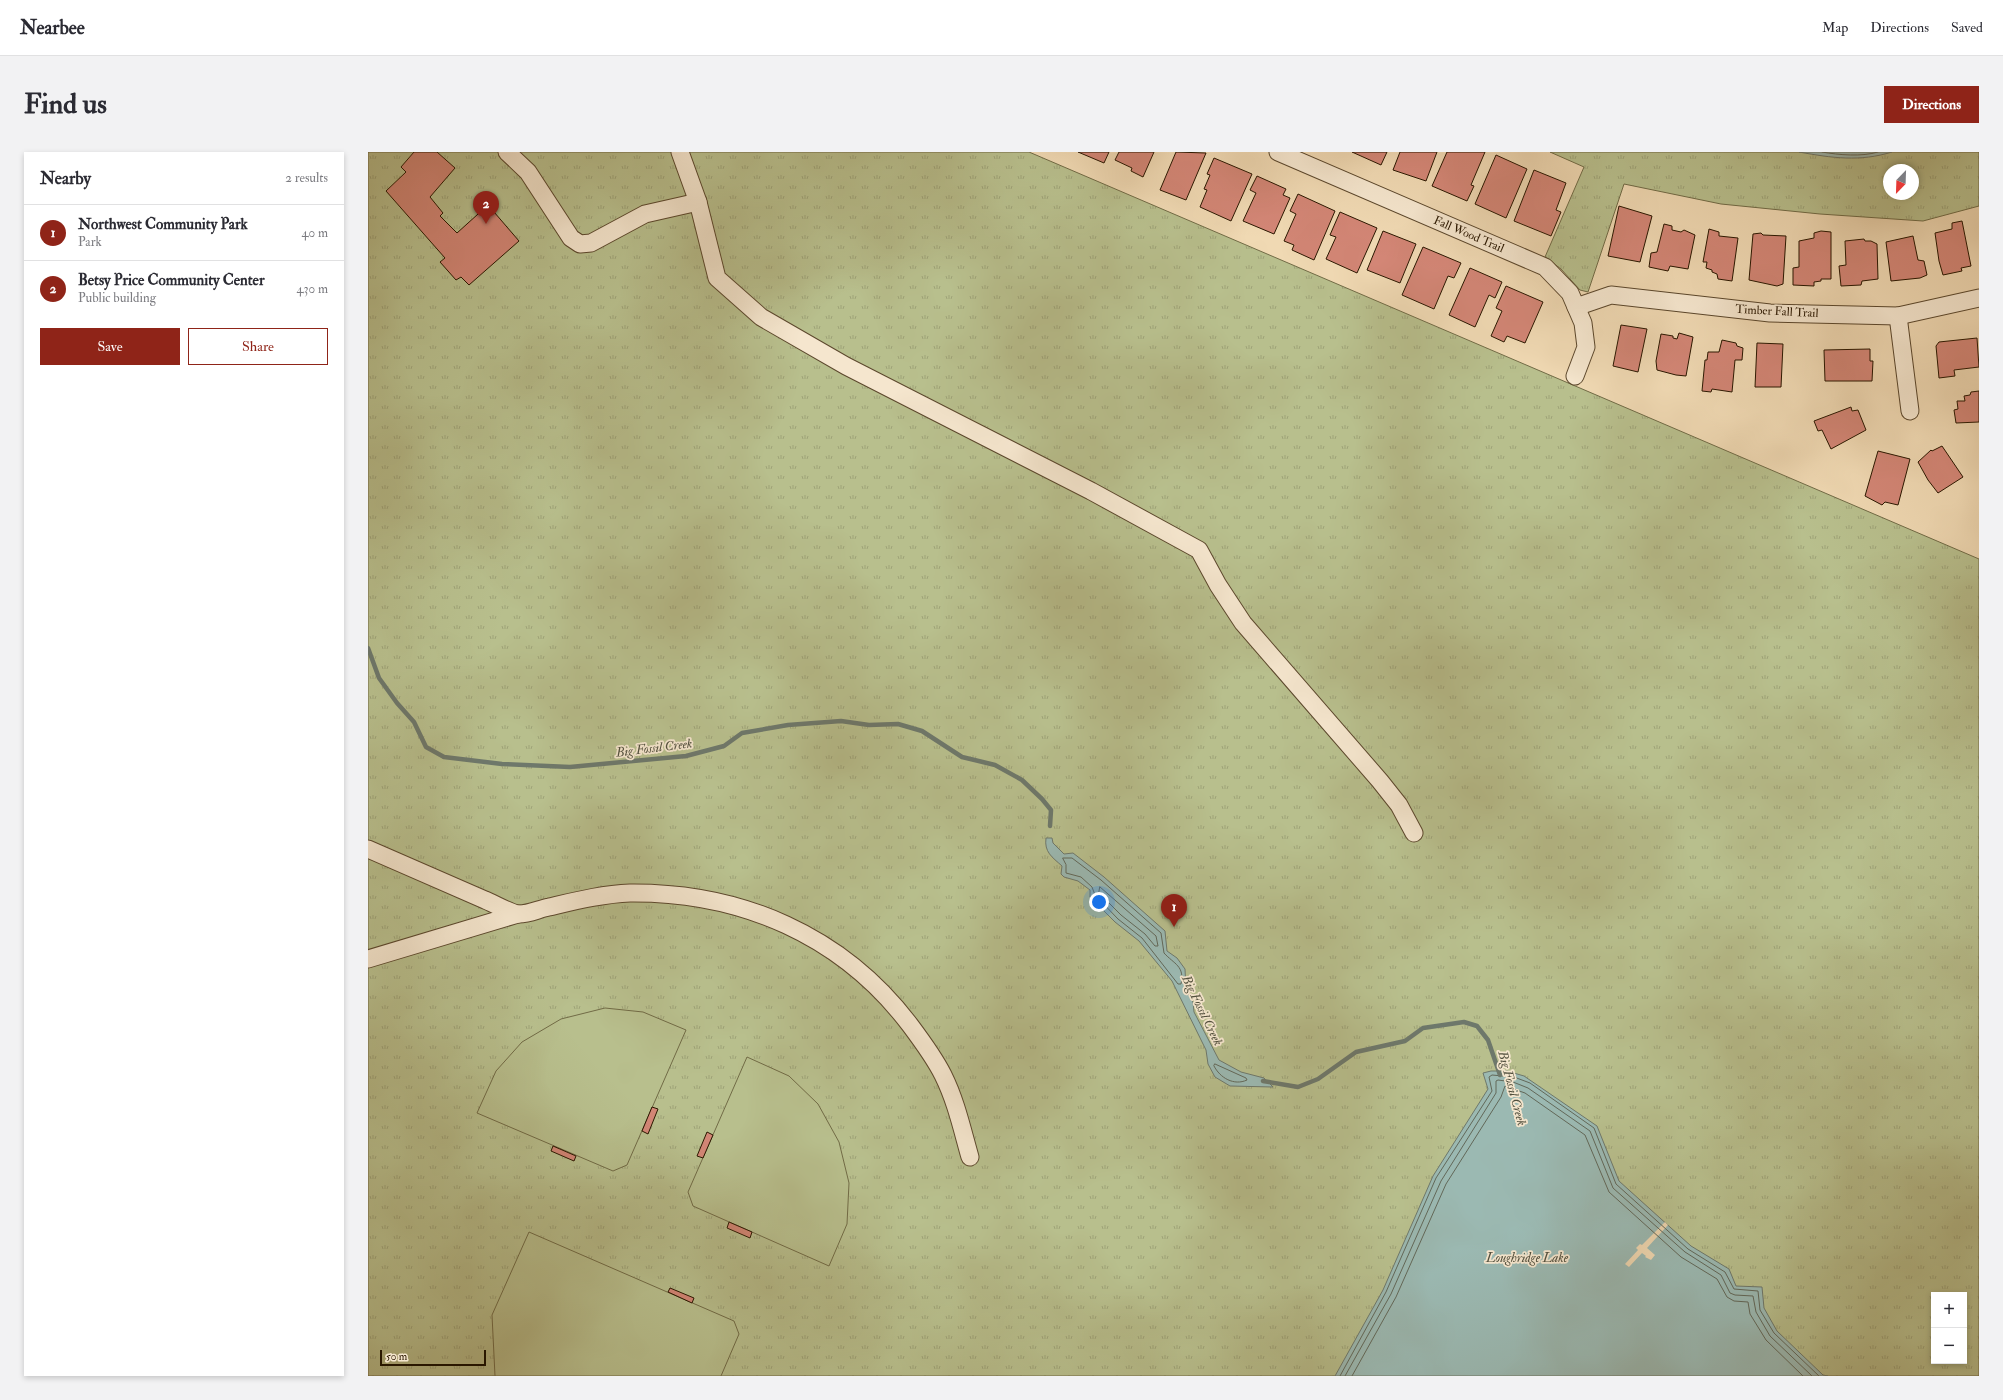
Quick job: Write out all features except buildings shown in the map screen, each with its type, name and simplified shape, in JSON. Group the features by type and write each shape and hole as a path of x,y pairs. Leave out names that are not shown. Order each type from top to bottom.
{"street":[{"path":"507,152 528,172 571,238 580,244 591,243 645,214 698,202"},
{"path":"680,152 698,202 717,278 760,317 846,366 1091,491 1199,550 1218,585 1243,623 1380,781 1399,805 1414,833"},
{"name":"Fall Wood Trail","path":"1278,152 1545,267 1570,294 1583,323 1586,347 1576,376"},
{"name":"Timber Fall Trail","path":"1576,307 1611,295 1770,313 1898,316 1979,298"},
{"path":"1898,316 1910,411"},
{"path":"368,849 518,914"},
{"path":"368,960 518,914 592,898 627,893 660,894 689,896 725,903 779,921 826,946 870,981 893,1003 928,1049 952,1096 970,1157"}],"green space":[{"path":"368,152 1029,152 1979,559 1979,1376 368,1376"},
{"path":"1550,152 1979,152 1979,206 1923,221 1820,214 1721,204 1624,184 1588,292 1580,290 1561,269 1545,257 1584,167"},
{"path":"605,1008 643,1012 686,1030 627,1165 613,1171 477,1113 496,1071 522,1042 561,1019"},
{"path":"747,1057 789,1076 818,1104 839,1142 849,1183 847,1224 829,1266 693,1206 688,1192"},
{"path":"529,1232 734,1321 739,1334 721,1376 495,1376 492,1315"}],"water":[{"path":"1799,152 1892,152 1869,157 1846,158"},
{"path":"1046,838 1052,838 1053,843 1064,854 1073,853 1104,877 1165,931 1167,951 1177,958 1185,969 1186,990 1193,1002 1194,1012 1219,1060 1241,1072 1264,1078 1273,1087 1230,1086 1215,1077 1208,1064 1206,1050 1172,981 1139,941 1115,922 1090,897 1090,890 1078,881 1064,877 1061,874 1062,866 1048,851 1046,847"},
{"name":"Loughridge Lake","path":"1491,1071 1507,1071 1524,1076 1597,1126 1619,1181 1691,1246 1729,1269 1736,1286 1762,1287 1764,1308 1777,1331 1823,1375 1828,1376 1335,1376 1383,1290 1433,1176 1488,1089 1483,1073"}],"pier":[{"path":"1665,1222 1668,1225 1647,1248 1655,1255 1651,1260 1645,1257 1646,1256 1642,1253 1629,1267 1625,1264 1638,1250 1636,1248 1640,1244 1642,1245"}],"waterway":[{"name":"Big Fossil Creek","path":"368,648 379,678 397,703 414,722 426,747 444,757 502,764 570,767 686,756 724,746 742,733 788,725 841,721 869,725 898,724 922,731 962,757 995,765 1022,780 1051,810 1050,826"},
{"name":"Big Fossil Creek","path":"1263,1081 1298,1087 1318,1079 1356,1052 1405,1041 1423,1028 1464,1022 1477,1026 1488,1040 1500,1075"}],"place":[{"name":"Betsy Price Community Center","path":"486,224"},
{"name":"Northwest Community Park","path":"1174,927"}]}
